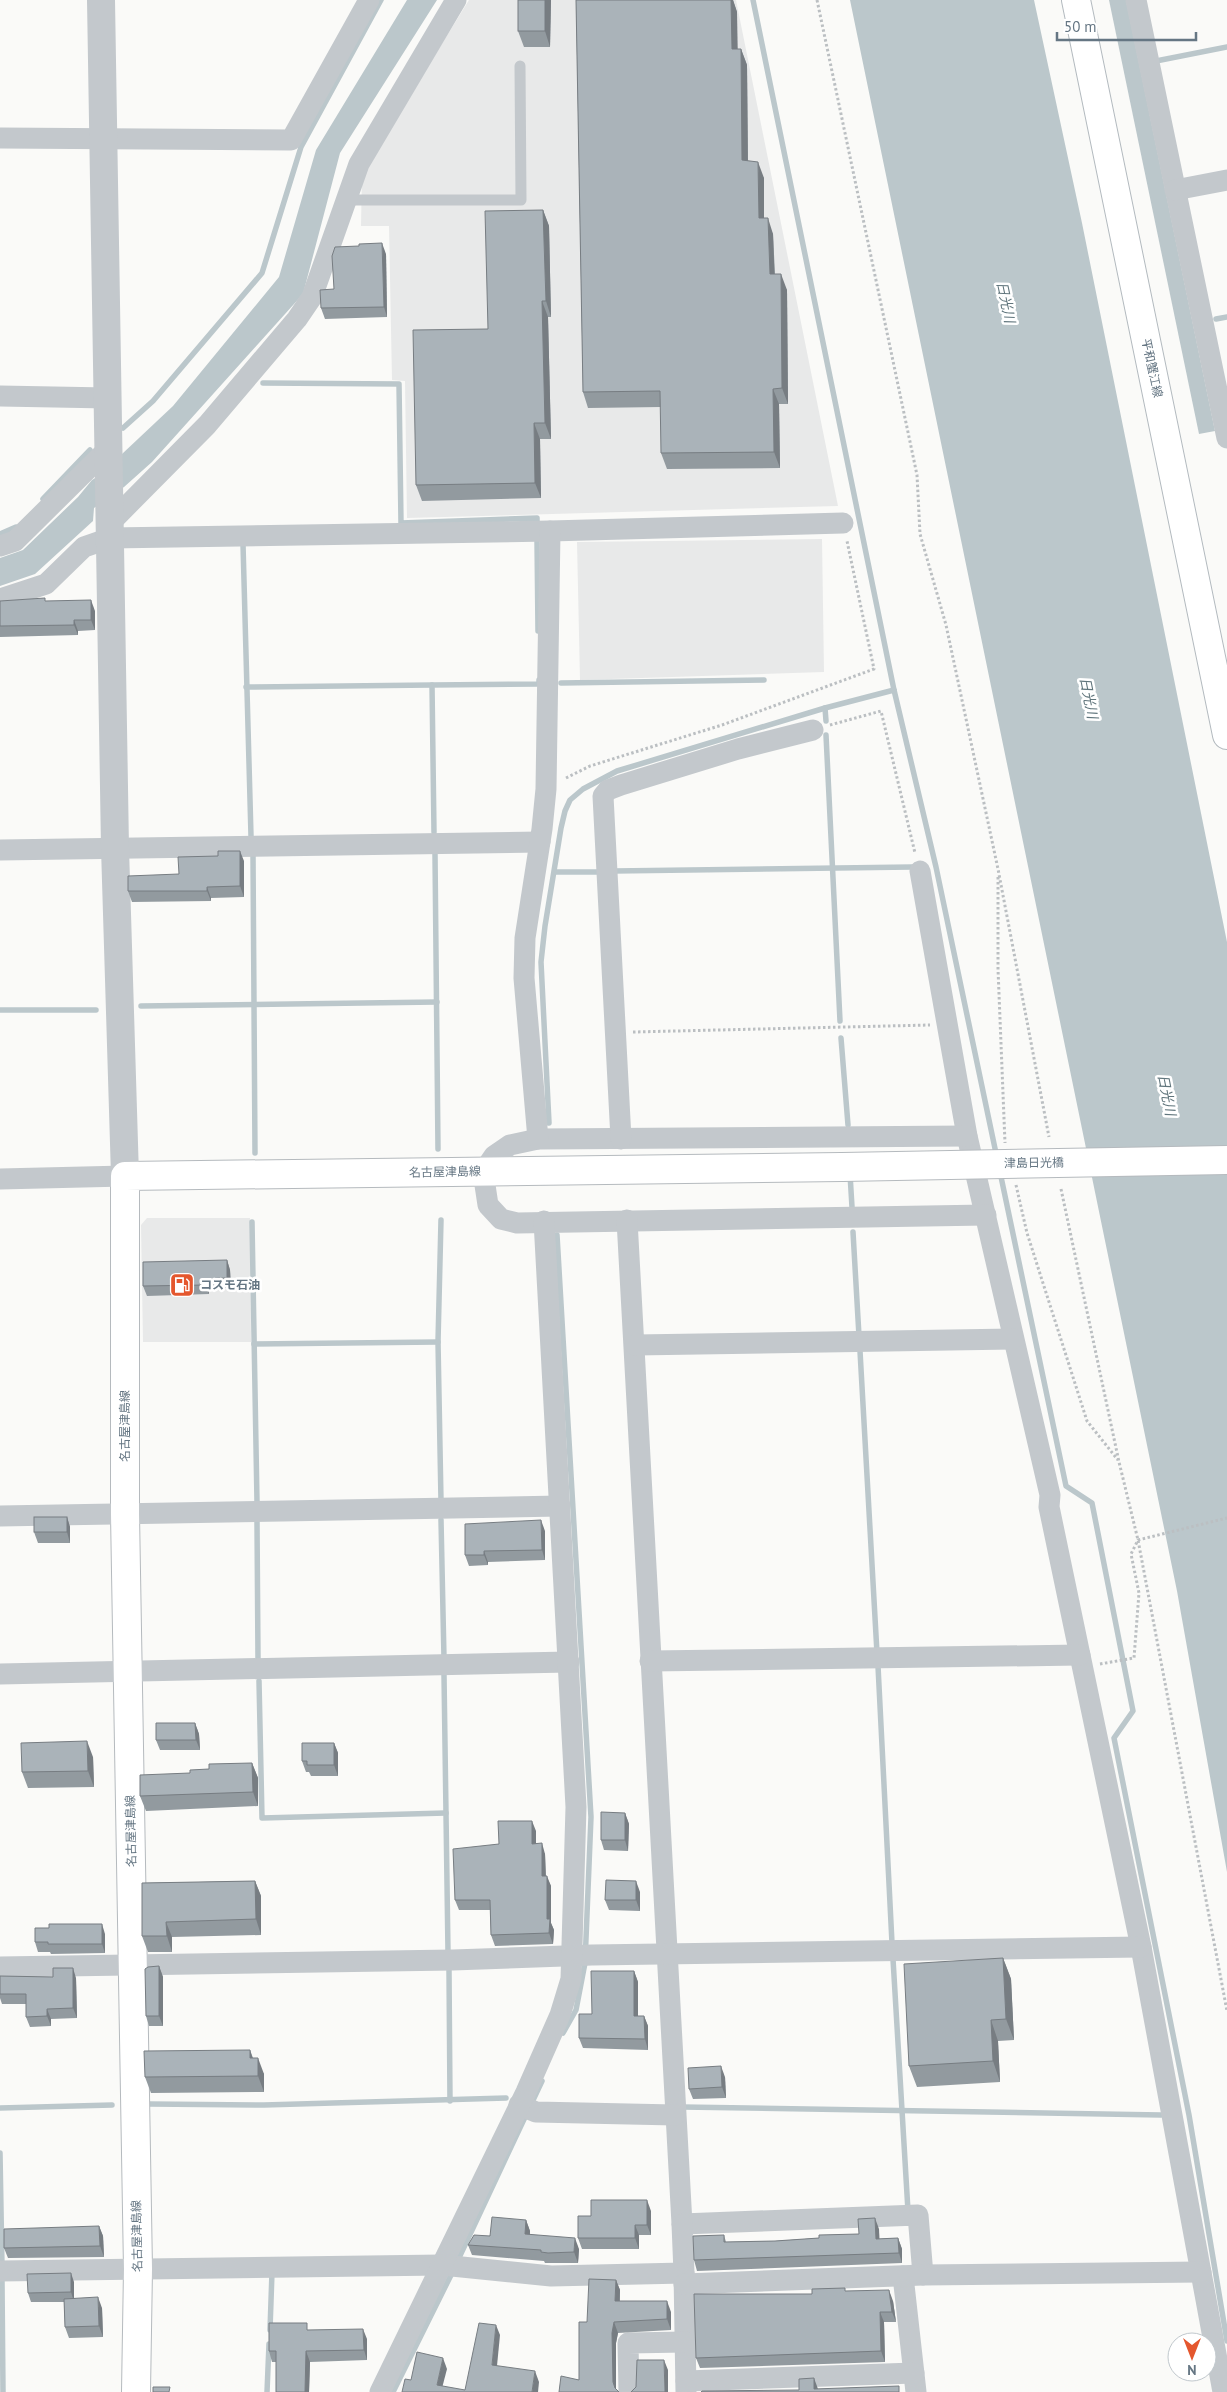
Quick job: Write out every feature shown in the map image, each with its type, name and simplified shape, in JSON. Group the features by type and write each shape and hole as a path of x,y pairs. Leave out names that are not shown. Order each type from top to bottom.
{"main road":[{"name":"平和蟹江線","path":"1076,0 1227,735"},
{"name":"津島日光橋","path":"842,1167 1227,1160"},
{"name":"名古屋津島線","path":"136,2392 138,2269 125,1514 125,1176 842,1167"}],"street":[{"path":"0,1178 125,1176 115,848 101,0"},
{"path":"0,138 292,140 369,0"},
{"path":"0,600 46,584 109,524 207,425 297,319 312,297 358,164 456,0"},
{"path":"1136,0 1227,438"},
{"path":"1175,190 1227,180"},
{"path":"0,396 108,398"},
{"path":"0,546 15,541 109,453"},
{"path":"109,524 550,531 843,523"},
{"path":"538,1139 524,978 525,938 546,789 550,531"},
{"path":"621,1139 603,796 608,790 621,785 738,749 813,730"},
{"path":"0,850 540,842"},
{"path":"920,871 968,1136 1050,1494 1049,1507 1142,1947 1223,2392"},
{"path":"968,1136 538,1139 510,1145 494,1156 483,1172 488,1205 501,1219 517,1222 986,1215"},
{"path":"627,1220 682,2224 686,2387 915,2383 911,2215 682,2224"},
{"path":"380,2392 451,2266 527,2109 571,1979 582,1955 569,1662 544,1221"},
{"path":"634,1345 1013,1339"},
{"path":"0,1516 560,1506"},
{"path":"650,1661 1080,1656"},
{"path":"0,1674 128,1673 569,1662"},
{"path":"0,1967 582,1955 1142,1947"},
{"path":"527,2109 675,2115"},
{"path":"0,2271 451,2266 551,2276 684,2278 1202,2272"},
{"path":"629,2392 628,2344 685,2342"}],"lane":[{"path":"346,200 521,200 520,66"}],"path":[{"path":"817,0 917,475 920,534 946,625 998,868 1049,1136"},
{"path":"546,789 590,766 722,724 874,669 843,523"},
{"path":"813,730 881,711 920,871"},
{"path":"998,868 1002,1112 1006,1148"},
{"path":"615,1032 948,1025"},
{"path":"1015,1176 1027,1233 1087,1421 1119,1462"},
{"path":"1061,1189 1119,1462 1138,1540 1227,2011"},
{"path":"1116,1662 1134,1658 1139,1593 1131,1554 1138,1540 1227,1518"}],"shaded area":[{"path":"469,0 736,0 838,506 407,518 405,381 392,380 389,226 361,226 362,173"},
{"path":"822,539 824,672 580,680 577,542"},
{"path":"147,1218 250,1218 251,1342 143,1342 141,1225"}],"water":[{"path":"407,0 437,0 340,153 303,294 152,462 124,487 94,508 93,521 35,574 0,586 0,558 23,550 78,497 92,480 122,461 122,454 173,406 279,277 316,150"},
{"name":"日光川","path":"850,0 1034,0 1082,223 1227,942 1227,1872 1177,1591"},
{"path":"1109,0 1126,0 1215,431 1199,434"}],"building":[{"path":"518,0 545,0 545,31 518,31"},
{"path":"576,0 731,0 732,49 741,49 742,160 758,162 759,218 768,218 770,274 781,274 782,388 773,389 774,452 661,453 660,391 583,392"},
{"path":"543,210 546,301 542,301 545,423 534,423 535,483 416,485 413,330 488,329 485,211"},
{"path":"382,243 384,307 321,308 320,290 334,289 332,256 335,247"},
{"path":"45,598 45,601 91,600 91,620 74,620 74,625 0,626 0,601"},
{"path":"218,851 240,851 240,886 207,887 207,891 128,891 128,876 179,874 178,857 218,856"},
{"path":"227,1260 227,1278 205,1279 205,1285 143,1286 143,1262"},
{"path":"34,1517 67,1517 67,1532 34,1532"},
{"path":"541,1520 542,1550 484,1551 484,1555 465,1555 465,1524"},
{"path":"156,1723 195,1723 196,1740 156,1740"},
{"path":"87,1741 88,1771 22,1772 21,1743"},
{"path":"302,1743 334,1743 334,1765 307,1765 307,1761 302,1761"},
{"path":"252,1763 253,1792 140,1796 140,1775 190,1773 190,1770 209,1769 209,1764"},
{"path":"601,1812 625,1813 625,1840 601,1840"},
{"path":"498,1821 532,1821 532,1844 542,1843 542,1876 547,1876 547,1919 550,1919 549,1933 491,1935 490,1900 455,1900 453,1849 499,1844"},
{"path":"606,1880 636,1881 636,1900 605,1900"},
{"path":"255,1881 256,1919 166,1922 167,1936 142,1936 142,1883"},
{"path":"49,1924 102,1924 102,1944 48,1944 48,1942 35,1942 35,1928 49,1928"},
{"path":"1003,1958 1006,2019 991,2020 993,2061 909,2066 904,1964"},
{"path":"159,1966 159,2016 146,2016 145,1969"},
{"path":"53,1968 73,1968 73,2008 47,2009 47,2016 26,2017 26,1994 0,1994 0,1976 53,1977"},
{"path":"591,1971 634,1971 634,2016 644,2016 645,2039 579,2038 579,2014 592,2014"},
{"path":"250,2050 250,2058 258,2058 258,2076 145,2077 144,2051"},
{"path":"721,2066 722,2087 689,2089 688,2068"},
{"path":"591,2200 647,2200 647,2225 635,2225 635,2238 578,2238 578,2216 591,2216"},
{"path":"492,2217 526,2220 525,2234 575,2238 574,2252 548,2253 541,2252 541,2250 468,2245 474,2235 490,2236"},
{"path":"875,2218 876,2239 898,2238 899,2253 694,2260 693,2236 724,2235 724,2242 819,2238 819,2235 859,2234 858,2219"},
{"path":"99,2226 100,2246 4,2248 4,2229"},
{"path":"71,2273 71,2292 28,2293 27,2274"},
{"path":"589,2279 616,2280 615,2301 667,2301 667,2319 614,2322 612,2333 613,2382 619,2392 559,2392 561,2376 579,2380 579,2322 587,2322"},
{"path":"845,2288 845,2291 889,2290 892,2312 880,2312 881,2351 696,2358 694,2294 812,2294 812,2289"},
{"path":"98,2297 99,2326 65,2327 64,2299"},
{"path":"269,2323 307,2323 307,2330 363,2329 364,2350 306,2351 305,2392 276,2392 276,2351 269,2351"},
{"path":"479,2323 496,2325 492,2365 535,2371 532,2392 402,2392 405,2379 411,2380 417,2352 443,2358 437,2385 465,2390"},
{"path":"637,2360 664,2360 665,2392 631,2392 636,2387"},
{"path":"814,2378 814,2389 899,2386 899,2392 701,2392 799,2390 799,2379"},
{"path":"153,2387 170,2387 169,2392 153,2392"}],"waterway":[{"path":"123,428 153,401 262,273 301,147 381,0"},
{"path":"753,0 894,690 936,867 997,1158"},
{"path":"1156,61 1227,47"},
{"path":"1216,319 1227,317"},
{"path":"263,383 399,384 401,523 537,518 537,523"},
{"path":"43,499 90,450"},
{"path":"0,534 16,527"},
{"path":"537,540 538,631"},
{"path":"243,544 251,836"},
{"path":"434,832 432,685 539,684 539,680"},
{"path":"561,683 764,680"},
{"path":"246,687 432,685"},
{"path":"549,1123 541,962 561,828 570,800 583,789 617,771 825,708 894,690"},
{"path":"825,708 826,721"},
{"path":"826,735 840,1021"},
{"path":"435,854 438,1149"},
{"path":"253,855 255,1153"},
{"path":"614,871 912,867"},
{"path":"555,872 598,872"},
{"path":"141,1006 437,1002"},
{"path":"0,1010 96,1010"},
{"path":"841,1038 848,1125"},
{"path":"1000,1172 1066,1486 1092,1503 1133,1711 1114,1738 1189,2115 1227,2341"},
{"path":"850,1174 852,1207"},
{"path":"441,1220 438,1342 441,1501"},
{"path":"252,1222 257,1502"},
{"path":"853,1232 859,1336"},
{"path":"557,1235 591,1817 585,1963 576,2010 563,2033"},
{"path":"254,1344 438,1342"},
{"path":"860,1351 877,1653"},
{"path":"441,1520 444,1658"},
{"path":"257,1522 258,1659"},
{"path":"878,1666 892,1943"},
{"path":"444,1675 448,1952"},
{"path":"259,1681 262,1818 446,1813"},
{"path":"893,1959 908,2211"},
{"path":"449,1970 450,2101"},
{"path":"457,2262 542,2081"},
{"path":"149,2104 264,2105 506,2098"},
{"path":"0,2108 112,2105"},
{"path":"682,2107 1161,2115"},
{"path":"0,2153 2,2266"},
{"path":"393,2392 453,2271"},
{"path":"270,2330 272,2272"},
{"path":"2,2281 3,2392"},
{"path":"267,2392 269,2344"}],"place":[{"name":"コスモ石油","path":"182,1285"}]}
